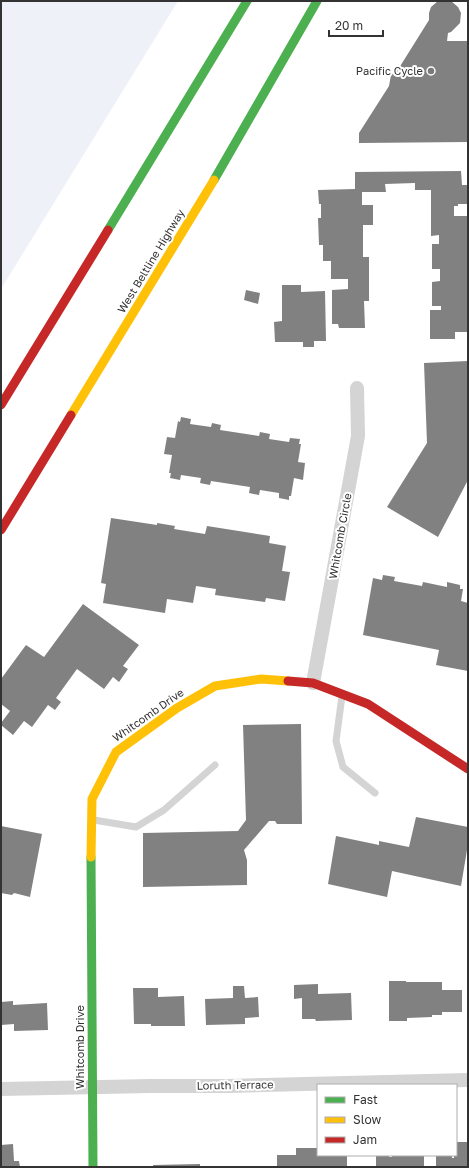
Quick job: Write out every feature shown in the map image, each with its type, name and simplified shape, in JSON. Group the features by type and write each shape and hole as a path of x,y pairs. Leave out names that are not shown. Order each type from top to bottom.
{"main road":[{"path":"1,405 247,1"},
{"name":"West Beltline Highway","path":"1,530 208,190 317,1"},
{"name":"Whitcomb Drive","path":"93,1167 92,799 116,752 177,708 215,686 261,679 313,683 368,704 468,769"}],"street":[{"name":"Whitcomb Circle","path":"313,683 358,436 358,388"},
{"name":"Loruth Terrace","path":"1,1089 227,1086 468,1080"}],"lane":[{"path":"342,694 336,741 343,767 375,793"},
{"path":"92,820 136,827 164,810 215,765"}],"shaded area":[{"path":"1,1 178,1 1,289"}],"building":[{"name":"Pacific Cycle","path":"438,1 451,1 458,7 461,13 460,23 448,33 447,41 468,41 468,142 359,143 359,133 389,86 391,75 399,68 429,20 431,7"},
{"path":"461,171 462,185 468,185 468,204 458,204 458,206 454,206 454,216 468,216 468,332 455,332 455,339 430,339 430,310 441,310 441,306 432,306 432,282 440,281 440,269 432,269 432,244 439,244 439,235 431,236 431,190 415,190 415,183 385,184 386,192 362,192 362,205 373,205 373,225 363,225 363,257 369,257 369,301 364,301 365,328 339,328 338,324 332,324 332,290 348,289 348,279 331,279 331,261 323,261 323,245 319,245 318,218 321,218 321,204 319,204 318,190 355,189 355,172"},
{"path":"282,285 301,285 301,292 325,291 326,341 314,341 314,347 303,347 303,342 275,342 274,322 282,321"},
{"path":"246,290 260,293 258,304 244,300"},
{"path":"468,361 468,480 438,537 387,507 427,443 424,363"},
{"path":"181,417 191,419 190,424 211,427 212,423 221,425 220,430 259,436 260,432 270,434 269,439 289,442 290,438 300,439 299,444 301,444 298,462 305,463 303,480 294,478 289,500 279,498 279,493 260,490 259,495 249,493 250,487 211,481 210,485 200,483 201,478 181,475 180,480 170,478 171,473 169,473 172,455 164,454 167,437 175,438 178,421 180,422"},
{"path":"111,518 157,525 157,523 175,526 174,529 205,534 207,526 270,536 269,543 286,546 282,571 290,572 285,601 266,598 265,602 215,595 216,589 196,586 193,603 167,599 165,613 103,603 106,584 101,583"},
{"path":"383,575 395,577 394,581 422,586 423,582 447,587 447,582 460,585 460,589 463,589 461,601 468,603 468,671 436,665 439,650 363,635 373,578 382,580"},
{"path":"83,604 139,645 123,666 128,669 119,682 113,677 104,689 77,669 56,698 61,702 55,710 48,705 32,727 24,721 13,735 1,725 10,711 1,704 1,679 26,645 44,657"},
{"path":"301,724 302,824 277,824 275,821 269,821 244,850 247,860 247,885 143,887 143,833 238,831 246,820 243,725"},
{"path":"416,817 468,827 468,844 461,886 392,871 387,897 328,884 336,836 379,845 379,841 409,847"},
{"path":"1,826 42,834 30,897 14,893 12,895 1,893"},
{"path":"389,981 442,982 442,990 462,990 462,1012 442,1012 442,1015 432,1015 432,1017 407,1018 407,1021 389,1021"},
{"path":"318,984 318,994 351,993 352,1020 316,1021 315,1019 302,1019 302,998 294,999 294,985"},
{"path":"233,986 244,986 245,998 258,997 259,1017 245,1018 245,1024 206,1025 205,999 233,998"},
{"path":"133,988 158,988 158,997 184,996 185,1026 151,1026 151,1024 134,1024"},
{"path":"13,1001 13,1005 47,1003 48,1030 14,1031 14,1024 1,1025 1,1002"},
{"path":"457,1142 468,1142 468,1167 436,1167 436,1156 452,1156 452,1158 454,1158 454,1156 457,1156"},
{"path":"13,1144 14,1161 19,1161 20,1167 1,1167 1,1145"},
{"path":"296,1148 317,1148 317,1156 347,1156 347,1167 277,1167 277,1155 296,1155"},
{"path":"376,1156 424,1156 424,1166 376,1167"},
{"path":"200,1164 200,1167 153,1167 153,1165"}],"traffic: fast":[{"path":"108,230 247,1"},
{"path":"214,180 317,1"},
{"path":"91,857 93,1167"}],"traffic: slow":[{"path":"71,415 214,180"},
{"path":"91,857 92,799 116,752 177,708 215,686 261,679 288,681"}],"traffic: jam":[{"path":"1,405 108,230"},
{"path":"1,530 71,415"},
{"path":"288,681 313,683 368,704 468,769"}],"place":[{"name":"Pacific Cycle","path":"431,71"}]}
